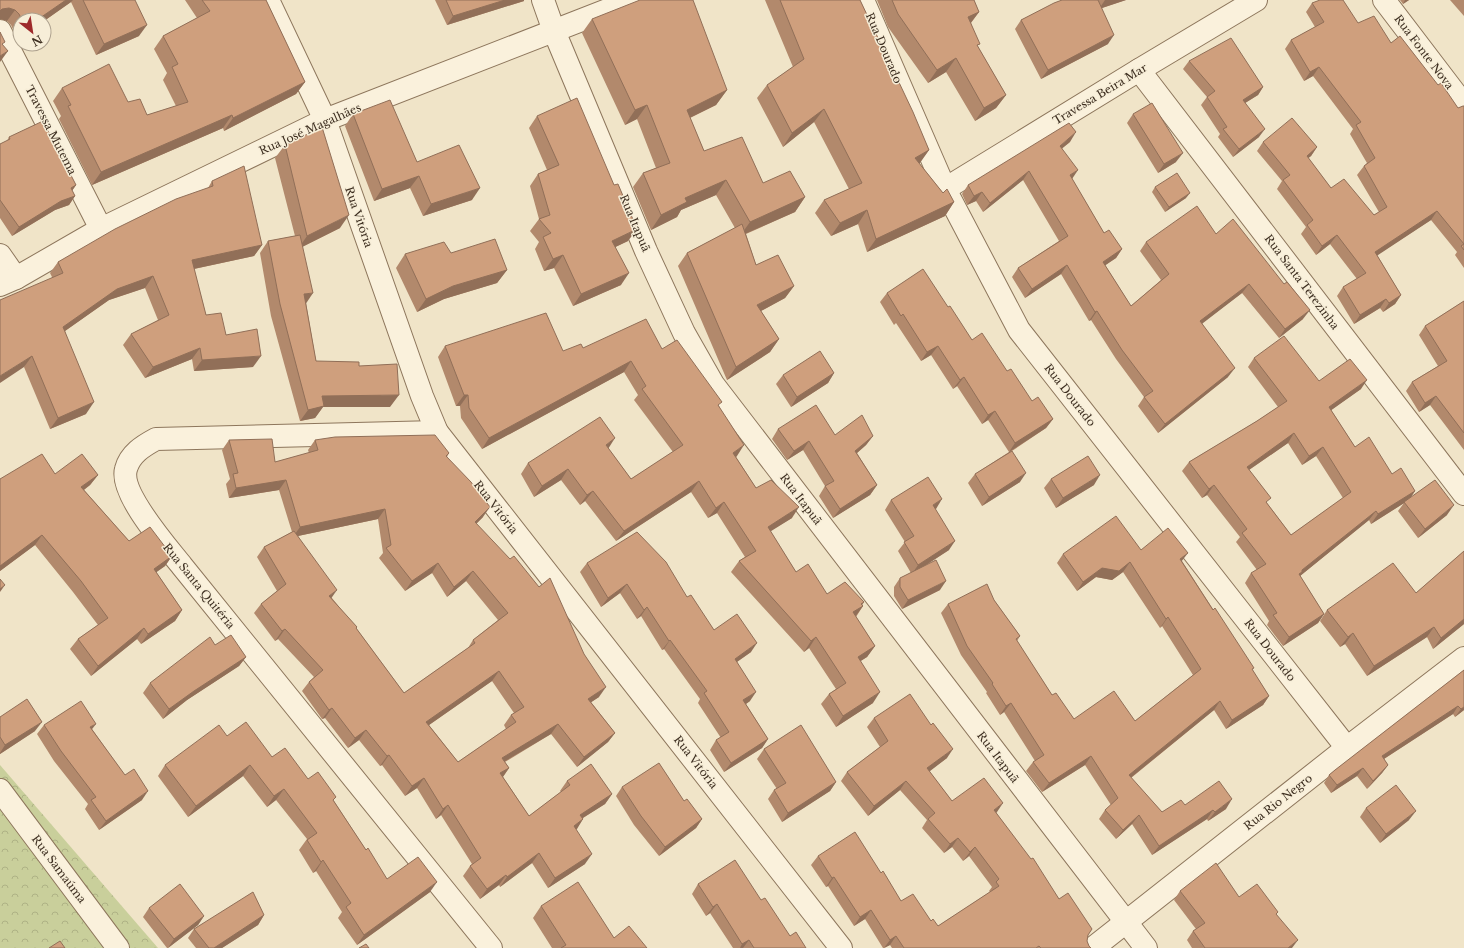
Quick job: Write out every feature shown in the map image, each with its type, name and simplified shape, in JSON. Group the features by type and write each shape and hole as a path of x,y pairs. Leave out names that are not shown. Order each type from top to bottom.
{"street":[{"name":"Rua Vitória","path":"268,0 325,120 422,396 437,432 841,948"},
{"name":"Rua Itapuã","path":"543,0 554,31 646,251 684,333 713,384 1146,948"},
{"name":"Rua José Magalhães","path":"8,282 101,229 325,120 633,0"},
{"name":"Rua Dourado","path":"863,0 945,189 1019,330 1347,748"},
{"name":"Travessa Beira Mar","path":"945,189 1256,0"},
{"name":"Rua Fonte Nova","path":"1384,0 1464,105"},
{"name":"Travessa Mutema","path":"0,31 101,229"},
{"name":"Rua Santa Terezinha","path":"1139,70 1464,494"},
{"path":"0,255 8,282"},
{"name":"Rua Santa Quitéria","path":"437,432 156,439 141,448 131,459 126,470 127,483 132,496 140,509 182,566 491,948"},
{"name":"Rua Rio Negro","path":"1093,948 1464,658"},
{"name":"Rua Samaúma","path":"0,790 118,948"}],"green space":[{"path":"0,765 158,948 0,948"}],"building":[{"path":"0,0 66,0 49,12 17,12 9,8 2,9 0,11"},
{"path":"83,0 135,0 147,25 104,44"},
{"path":"202,0 266,0 305,82 233,118 232,115 101,172 68,106 71,105 62,88 109,64 128,102 140,99 147,115 188,102 172,67 178,64 163,36 210,11"},
{"path":"446,0 505,0 453,16"},
{"path":"640,0 693,0 727,90 687,110 704,151 742,137 763,183 790,171 805,197 750,222 726,180 685,198 687,202 661,215 643,173 670,163 647,105 635,110 592,19"},
{"path":"780,0 860,0 913,112 929,150 915,158 943,193 947,189 954,202 876,239 867,210 840,223 824,200 862,183 824,109 792,133 767,85 804,59"},
{"path":"892,0 974,0 979,12 968,17 980,44 977,45 1006,95 984,108 956,58 937,70 898,14"},
{"path":"1062,0 1098,0 1114,35 1048,70 1021,20"},
{"path":"1320,0 1343,0 1358,23 1374,16 1391,43 1400,36 1438,85 1441,83 1458,108 1464,106 1464,244 1437,211 1375,252 1401,295 1389,303 1386,299 1360,315 1343,287 1366,273 1337,235 1322,246 1307,225 1313,220 1283,180 1290,175 1263,142 1292,118 1317,147 1307,156 1331,188 1344,179 1374,215 1387,207 1364,166 1375,158 1356,125 1361,122 1319,67 1310,72 1291,40 1324,22 1312,3"},
{"path":"0,32 5,42 2,44 8,51 0,56"},
{"path":"1231,38 1263,87 1243,100 1265,129 1239,149 1223,129 1227,127 1207,97 1215,91 1189,61"},
{"path":"577,98 614,185 618,184 637,229 612,241 629,273 581,294 563,255 553,259 543,237 551,233 539,219 550,215 538,174 559,165 537,116"},
{"path":"390,100 417,162 459,145 480,188 431,204 419,176 382,189 353,114"},
{"path":"1152,103 1183,153 1164,164 1133,114"},
{"path":"43,121 76,185 71,188 75,196 61,201 19,227 0,200 0,144 10,139 9,137"},
{"path":"1069,123 1076,132 1060,146 1078,170 1070,175 1104,233 1109,230 1122,249 1103,262 1131,306 1169,274 1146,242 1197,206 1216,234 1233,219 1284,284 1287,282 1310,310 1285,329 1249,284 1200,321 1235,368 1165,424 1144,397 1153,391 1122,350 1097,311 1095,312 1067,265 1032,289 1018,268 1068,236 1029,171 990,203 982,192 974,196 968,185"},
{"path":"322,127 349,215 307,236 285,145"},
{"path":"244,166 262,245 192,260 206,315 221,313 226,335 257,329 261,356 202,360 200,348 153,367 131,334 169,315 153,276 117,289 63,327 94,402 58,418 32,356 0,376 0,300 63,273 58,262 115,229 176,199 213,186 212,181"},
{"path":"1177,173 1190,193 1169,207 1155,187"},
{"path":"742,224 756,265 778,255 794,286 757,305 779,339 736,367 687,253"},
{"path":"300,235 313,293 304,294 316,361 359,362 359,366 397,364 399,395 322,396 324,406 308,410 280,304 268,241"},
{"path":"495,239 507,270 453,286 426,299 405,254 444,242 451,253"},
{"path":"923,269 948,307 950,306 972,340 982,333 1007,371 1011,369 1032,401 1038,397 1053,419 1015,443 995,411 988,415 964,377 960,380 938,346 927,352 903,314 901,316 887,293"},
{"path":"1464,301 1464,433 1436,396 1425,403 1412,382 1447,361 1425,326"},
{"path":"546,313 563,351 581,344 583,348 646,319 662,349 677,340 722,402 718,405 744,445 733,453 756,488 771,480 799,507 768,527 796,572 808,564 827,594 845,582 864,602 861,604 863,606 853,612 875,646 858,657 880,692 843,716 829,694 846,683 816,637 811,641 739,561 756,551 724,502 716,508 699,481 624,531 593,491 587,495 568,469 542,486 528,463 600,417 615,438 606,445 631,479 683,445 642,389 646,386 631,361 489,438 469,408 468,395 464,395 445,346"},
{"path":"1284,336 1319,381 1350,359 1367,380 1329,407 1355,447 1369,437 1392,474 1401,468 1415,491 1378,514 1376,511 1302,570 1299,574 1324,614 1289,637 1273,615 1277,613 1251,573 1266,564 1242,533 1247,529 1214,485 1209,489 1189,462 1287,401 1254,358","holes":["1294,433 1309,456 1323,447 1351,492 1291,535 1266,502 1271,498 1247,467"]},
{"path":"820,351 834,373 797,397 783,375"},
{"path":"816,405 835,435 862,415 873,436 855,451 877,485 840,509 825,486 834,481 809,441 794,451 778,429"},
{"path":"435,435 449,453 446,456 471,482 490,507 475,522 510,559 514,556 539,587 550,578 584,654 606,687 588,699 615,733 584,757 558,724 502,758 509,768 500,773 529,816 570,785 567,781 591,764 612,794 580,815 583,819 574,826 592,854 555,878 539,853 507,877 506,875 487,889 470,866 481,858 448,805 443,809 424,778 412,786 389,755 387,756 366,730 355,738 332,708 329,710 309,682 323,670 285,629 282,631 261,604 286,584 264,547 294,531 337,590 329,596 357,627 356,628 404,693 475,643 473,640 508,613 473,571 454,587 438,563 412,581 386,548 391,545 385,509 300,527 286,480 236,488 233,474 238,473 229,440 272,439 275,462 318,450 315,440 335,437","holes":["499,671 524,707 511,715 516,722 458,762 426,722"]},
{"path":"1012,451 1026,473 989,497 975,474"},
{"path":"42,454 55,474 82,454 98,475 81,487 129,541 150,527 172,556 154,569 182,610 148,634 144,628 98,666 78,639 108,618 81,581 42,535 0,566 0,479"},
{"path":"1088,456 1100,475 1063,498 1051,479"},
{"path":"928,477 942,499 933,505 955,541 918,565 904,542 914,536 891,500"},
{"path":"1435,480 1454,505 1425,529 1404,502"},
{"path":"1116,516 1141,550 1168,528 1188,553 1180,559 1213,610 1215,608 1254,668 1252,669 1269,696 1232,720 1220,701 1129,775 1162,812 1181,800 1185,805 1219,781 1232,799 1215,812 1213,810 1159,846 1139,815 1123,830 1105,810 1118,798 1091,756 1049,783 1033,762 1044,755 1011,703 1006,706 992,684 993,683 967,646 948,604 987,584 994,600 1020,636 1016,639 1052,695 1056,693 1074,719 1114,691 1135,721 1201,669 1168,617 1166,619 1130,562 1119,571 1102,568 1083,582 1063,554"},
{"path":"637,532 666,562 687,597 691,595 714,630 737,614 757,643 735,659 756,692 743,700 768,739 731,763 716,740 729,732 704,693 707,691 670,640 669,641 647,607 644,610 627,584 608,598 587,563"},
{"path":"1464,551 1464,619 1441,638 1434,627 1374,666 1353,633 1348,637 1327,610 1393,563 1416,593"},
{"path":"936,560 946,581 908,600 900,587 900,578"},
{"path":"0,579 5,585 0,589"},
{"path":"231,635 246,657 169,709 150,683 210,637 215,645"},
{"path":"1464,670 1464,707 1461,709 1458,706 1382,756 1388,765 1373,781 1363,768 1337,785 1329,775"},
{"path":"910,694 931,725 933,723 953,749 927,768 952,801 984,778 1003,803 994,810 1031,859 1033,858 1059,899 1068,893 1092,929 1088,935 1087,941 1091,948 1041,948 1039,946 1036,948 904,948 896,936 890,940 871,910 860,917 834,877 832,878 818,856 855,832 881,873 883,871 901,901 913,894 931,921 933,919 938,926 999,886 996,882 999,879 975,847 970,852 958,838 950,844 928,819 935,813 906,781 874,806 847,772 888,741 874,718"},
{"path":"27,699 42,722 5,745 0,737 0,717"},
{"path":"81,701 96,724 90,727 125,775 134,769 148,791 106,821 91,800 96,797 61,751 44,725"},
{"path":"246,722 272,757 285,748 308,779 318,772 336,797 333,800 366,850 368,848 387,879 418,857 437,882 364,935 346,907 351,903 323,860 321,862 307,840 317,833 284,789 274,796 250,765 196,806 165,765 219,725 227,736"},
{"path":"801,725 836,782 788,813 774,790 786,783 764,749"},
{"path":"659,763 684,801 687,799 702,819 665,847 641,816 622,787"},
{"path":"1396,785 1416,811 1386,834 1366,808"},
{"path":"735,860 761,900 765,898 790,936 796,932 806,948 754,948 749,940 742,944 717,904 713,907 698,884"},
{"path":"1216,863 1239,897 1257,884 1278,912 1276,914 1298,940 1288,948 1205,948 1193,931 1205,923 1180,891"},
{"path":"578,882 614,938 629,926 647,948 561,948 566,945 541,906"},
{"path":"180,884 204,916 174,939 149,908"},
{"path":"253,892 264,915 214,948 209,948 194,929"},
{"path":"60,941 65,948 49,948"},
{"path":"366,944 369,948 359,948"}]}
